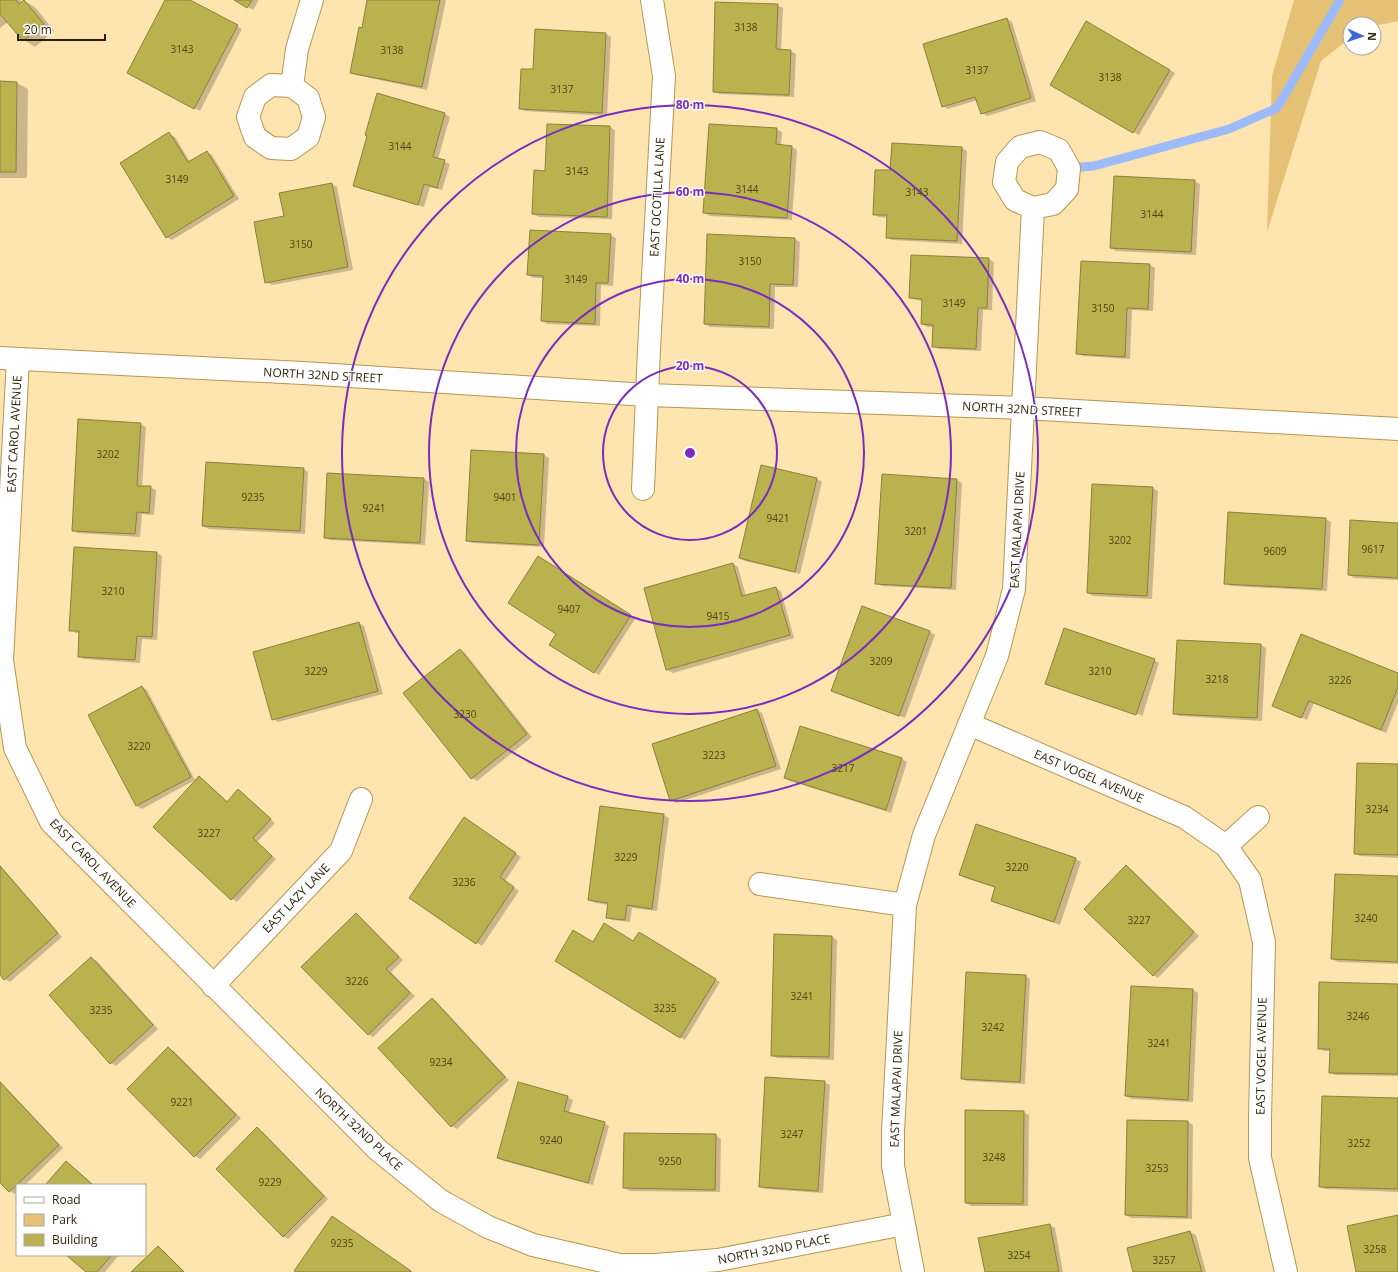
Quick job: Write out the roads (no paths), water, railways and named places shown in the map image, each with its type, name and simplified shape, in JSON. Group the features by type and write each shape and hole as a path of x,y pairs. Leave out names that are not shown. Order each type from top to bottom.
{"street":[{"path":"292,86 297,49 312,0"},
{"name":"EAST OCOTILLA LANE","path":"647,395 664,76 652,0"},
{"name":"EAST MALAPAI DRIVE","path":"913,1272 893,1166 893,1132 906,904 924,835 997,656 1014,589 1033,208"},
{"name":"NORTH 32ND STREET","path":"9,358 303,373 647,395 1023,408 1398,429"},
{"name":"EAST CAROL AVENUE","path":"9,358 2,660 15,748 51,822 213,986"},
{"path":"643,489 647,395"},
{"name":"EAST VOGEL AVENUE","path":"969,724 1184,817 1226,846 1250,880 1264,942 1260,1158 1286,1272"},
{"name":"EAST LAZY LANE","path":"213,986 341,851 361,799"},
{"path":"1226,846 1258,817"},
{"path":"760,884 906,904"},
{"name":"NORTH 32ND PLACE","path":"213,986 378,1150 442,1201 488,1227 533,1246 620,1265 655,1265 718,1260 904,1224"}],"waterway":[{"path":"1069,168 1094,166 1229,129 1277,108 1340,0"}]}
